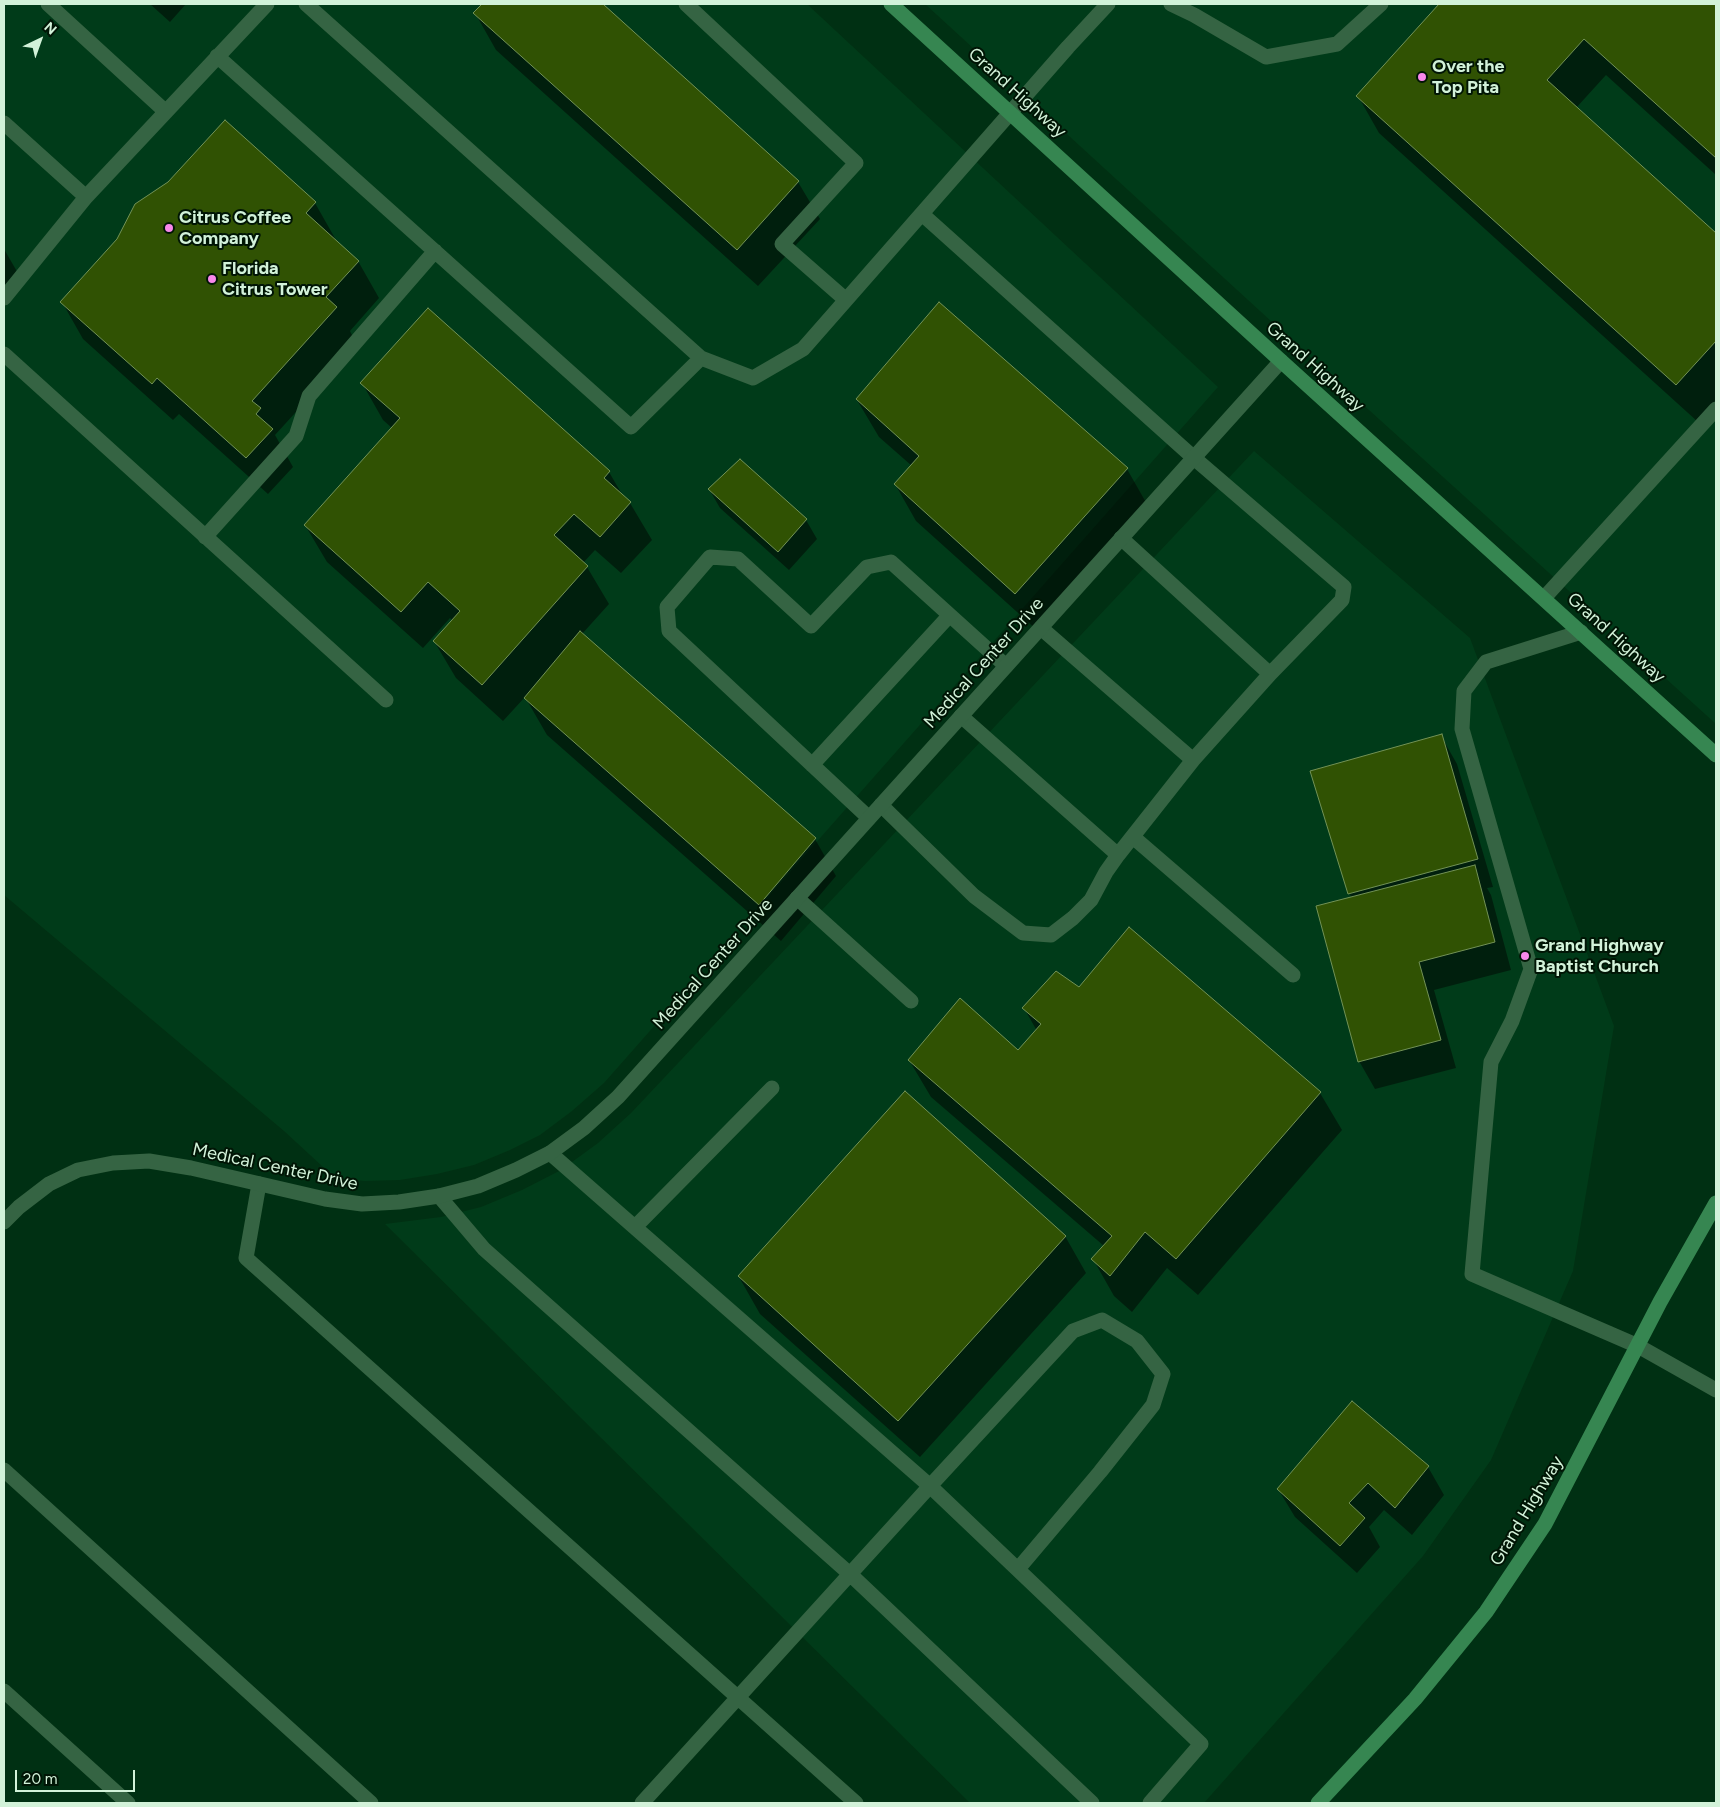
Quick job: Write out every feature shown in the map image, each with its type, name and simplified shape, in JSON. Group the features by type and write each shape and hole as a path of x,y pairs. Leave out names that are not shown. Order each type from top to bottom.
{"main road":[{"name":"Grand Highway","path":"891,4 1716,755"},
{"name":"Grand Highway","path":"1318,1803 1415,1699 1486,1612 1545,1524 1660,1302 1716,1203"}],"street":[{"path":"48,4 166,112"},
{"path":"4,298 86,197 267,4"},
{"path":"306,4 702,358 754,378 803,349 1108,4"},
{"path":"686,4 856,163 782,244 846,300"},
{"path":"1171,4 1194,15 1266,57 1337,44 1381,4"},
{"path":"217,56 632,428 702,358"},
{"path":"4,123 86,197"},
{"path":"881,805 974,896 1023,933 1051,934 1073,918 1091,900 1106,872 1118,855 1193,760 1270,674 1342,600 1344,588 1194,458 922,214"},
{"path":"206,537 296,436 310,396 435,251"},
{"path":"4,354 386,700"},
{"name":"Medical Center Drive","path":"4,1222 19,1207 49,1184 78,1170 112,1163 149,1161 191,1168 325,1199 362,1204 399,1202 439,1196 478,1186 550,1153 584,1128 618,1097 1281,361"},
{"path":"1544,598 1716,409"},
{"path":"1121,538 1270,674"},
{"path":"869,818 668,631 667,608 710,557 738,559 811,626 866,567 891,562 1006,666"},
{"path":"812,765 949,616"},
{"path":"1041,628 1193,760"},
{"path":"1581,632 1486,662 1464,691 1462,729 1531,969 1512,1021 1491,1062 1472,1274 1638,1346 1716,1390"},
{"path":"961,716 1118,855"},
{"path":"1133,837 1293,975"},
{"path":"798,898 911,1001"},
{"path":"635,1227 772,1088"},
{"path":"550,1153 930,1486 1201,1744 1150,1803"},
{"path":"259,1184 246,1258 856,1803"},
{"path":"439,1196 484,1249 850,1575 1092,1803"},
{"path":"642,1803 1073,1331 1102,1320 1136,1341 1162,1374 1153,1405 1100,1472 1018,1569"},
{"path":"4,1470 371,1803"},
{"path":"4,1691 128,1803"}],"shaded area":[{"path":"4,4 807,4 1218,387 604,1083 572,1111 540,1135 474,1165 400,1180 365,1181 335,1178 284,1131 4,895"},
{"path":"925,4 1716,4 1716,724 1296,344"},
{"path":"1254,451 1470,638 1614,1026 1573,1271 1491,1460 1423,1556 1204,1803 970,1803 385,1224 441,1217 481,1207 522,1190 561,1170 598,1143 631,1113"}],"building":[{"path":"482,4 603,4 799,181 737,250 473,13"},
{"path":"1439,4 1716,4 1716,158 1584,39 1547,80 1716,233 1716,341 1676,385 1356,96"},
{"name":"Florida Citrus Tower","path":"225,120 316,202 306,213 359,261 326,297 337,307 252,401 261,408 256,414 273,429 246,458 157,378 152,384 60,302 117,239 135,204 168,182"},
{"path":"939,302 1128,468 1015,594 894,484 919,456 856,399"},
{"path":"428,308 610,471 604,478 631,502 600,537 574,514 554,535 588,566 482,685 433,641 460,611 428,582 401,612 304,525 400,418 360,383"},
{"path":"740,459 807,519 778,552 708,489"},
{"path":"580,631 816,838 759,905 524,698"},
{"path":"1442,734 1478,859 1348,894 1310,771"},
{"path":"1475,865 1495,942 1419,962 1441,1040 1358,1062 1316,906"},
{"path":"1129,927 1321,1092 1176,1259 1145,1232 1110,1276 1091,1259 1112,1236 908,1060 960,998 1018,1050 1041,1024 1022,1008 1056,971 1079,987"},
{"path":"905,1091 1066,1236 898,1421 738,1276"},
{"path":"1352,1401 1429,1466 1395,1508 1368,1483 1349,1503 1365,1518 1340,1546 1277,1489"}],"place":[{"name":"Over the Top Pita","path":"1422,77"},
{"name":"Citrus Coffee Company","path":"169,228"},
{"name":"Florida Citrus Tower","path":"212,279"},
{"name":"Grand Highway Baptist Church","path":"1525,956"}]}
